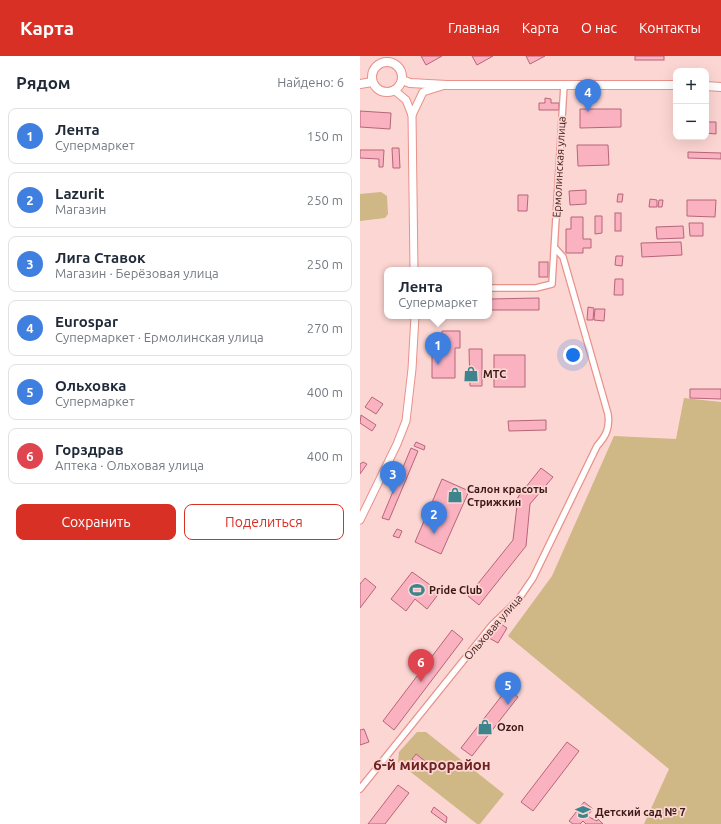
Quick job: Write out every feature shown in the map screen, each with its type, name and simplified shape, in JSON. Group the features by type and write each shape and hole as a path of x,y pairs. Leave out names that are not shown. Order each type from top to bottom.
{"main road":[{"path":"383,59 398,66 402,75 402,80 398,87 394,90 383,92 372,82 374,70 383,59"},
{"path":"402,80 410,83 447,85 673,85"},
{"path":"360,84 372,82"},
{"path":"709,86 721,87"}],"street":[{"path":"412,115 423,92 447,85"},
{"name":"Ермолинская улица","path":"492,288 536,288 552,284 555,248 557,174 564,85"},
{"path":"394,90 406,100 412,115 414,267"},
{"name":"Ольховая улица","path":"360,789 492,625 518,600 533,578 583,480 597,446 606,436 609,424 608,414 563,257 555,248"},
{"path":"360,520 397,444 406,421 412,369 415,319"}],"shaded area":[{"path":"381,192 387,196 388,214 385,218 360,221 360,194"},
{"path":"684,398 721,402 721,824 644,824 669,769 508,636 552,576 614,436 676,439"},
{"path":"417,732 426,732 504,794 480,824 477,824 398,762 399,752"}],"building":[{"path":"421,56 442,56 426,65"},
{"path":"472,56 493,56 477,65"},
{"path":"526,56 545,56 530,64"},
{"path":"635,56 664,56 664,60 635,60"},
{"path":"545,98 551,99 551,103 559,103 559,110 539,110 539,103 545,103"},
{"path":"580,109 621,109 621,127 580,128"},
{"path":"360,111 391,113 390,129 360,127"},
{"path":"709,122 716,122 716,134 709,133"},
{"path":"577,145 608,145 609,165 578,166"},
{"path":"392,148 399,148 400,168 393,168"},
{"path":"360,150 384,150 383,167 379,167 379,159 360,158"},
{"path":"688,152 721,153 721,159 688,158"},
{"path":"586,190 586,204 570,205 569,191"},
{"path":"618,194 623,194 622,202 617,202"},
{"path":"518,195 528,195 527,211 518,211"},
{"path":"650,199 657,200 657,207 649,207"},
{"path":"659,200 663,200 662,207 658,207"},
{"path":"687,200 716,200 715,217 687,216"},
{"path":"615,213 621,213 621,231 615,231"},
{"path":"595,216 602,216 602,233 595,234"},
{"path":"571,217 583,217 583,239 591,239 591,248 583,248 583,253 566,253 566,229 571,229"},
{"path":"689,223 703,223 703,236 690,236"},
{"path":"683,226 684,238 657,239 656,227"},
{"path":"681,242 682,255 642,257 641,243"},
{"path":"616,256 623,256 622,266 615,265"},
{"path":"539,262 548,262 548,277 539,277"},
{"path":"615,279 623,279 623,295 614,295"},
{"path":"539,298 539,310 492,310 492,299"},
{"path":"588,307 594,308 593,320 587,320"},
{"path":"595,309 605,309 604,321 594,320"},
{"path":"442,331 460,331 460,348 455,348 455,378 432,378 432,335 442,335"},
{"path":"469,349 482,349 482,386 470,386"},
{"path":"494,355 525,355 525,387 494,387"},
{"path":"690,389 721,389 721,399 690,398"},
{"path":"372,397 383,404 376,414 365,407"},
{"path":"361,415 376,425 372,431 360,423"},
{"path":"546,420 546,430 509,431 508,421"},
{"path":"416,442 425,446 424,450 414,446"},
{"path":"411,448 418,451 389,520 382,518"},
{"path":"363,462 367,464 360,474 360,464"},
{"path":"541,468 553,477 530,504 526,546 479,605 468,596 513,540 518,497"},
{"path":"442,479 469,491 441,554 415,542"},
{"path":"397,529 402,531 399,538 393,536"},
{"name":"Pride Club","path":"412,572 440,592 427,609 415,599 406,611 391,599"},
{"path":"365,578 376,587 360,608 360,584"},
{"path":"498,622 507,628 498,643 489,638"},
{"path":"452,630 463,639 394,730 383,721"},
{"path":"507,689 518,697 472,756 461,748"},
{"path":"364,729 369,742 360,745 360,730"},
{"path":"567,742 579,751 533,811 521,802"},
{"path":"416,754 430,765 425,770 412,759"},
{"path":"398,785 409,793 385,824 368,824"},
{"name":"Детский сад № 7","path":"584,802 593,809 587,816 597,821 598,819 603,824 586,824 583,821 580,824 573,824 569,821"},
{"path":"434,807 447,817 446,823 431,812"}],"place":[{"name":"Eurospar","path":"588,112"},
{"name":"Лента","path":"438,365"},
{"name":"МТС","path":"471,374"},
{"name":"Лига Ставок","path":"393,494"},
{"name":"Салон красоты Стрижкин","path":"455,495"},
{"name":"Lazurit","path":"434,534"},
{"name":"Pride Club","path":"417,590"},
{"name":"Горздрав","path":"421,682"},
{"name":"Ольховка","path":"508,705"},
{"name":"Ozon","path":"485,727"},
{"name":"Детский сад № 7","path":"583,812"}],"district":[{"name":"6-й микрорайон","path":"432,764"}]}
